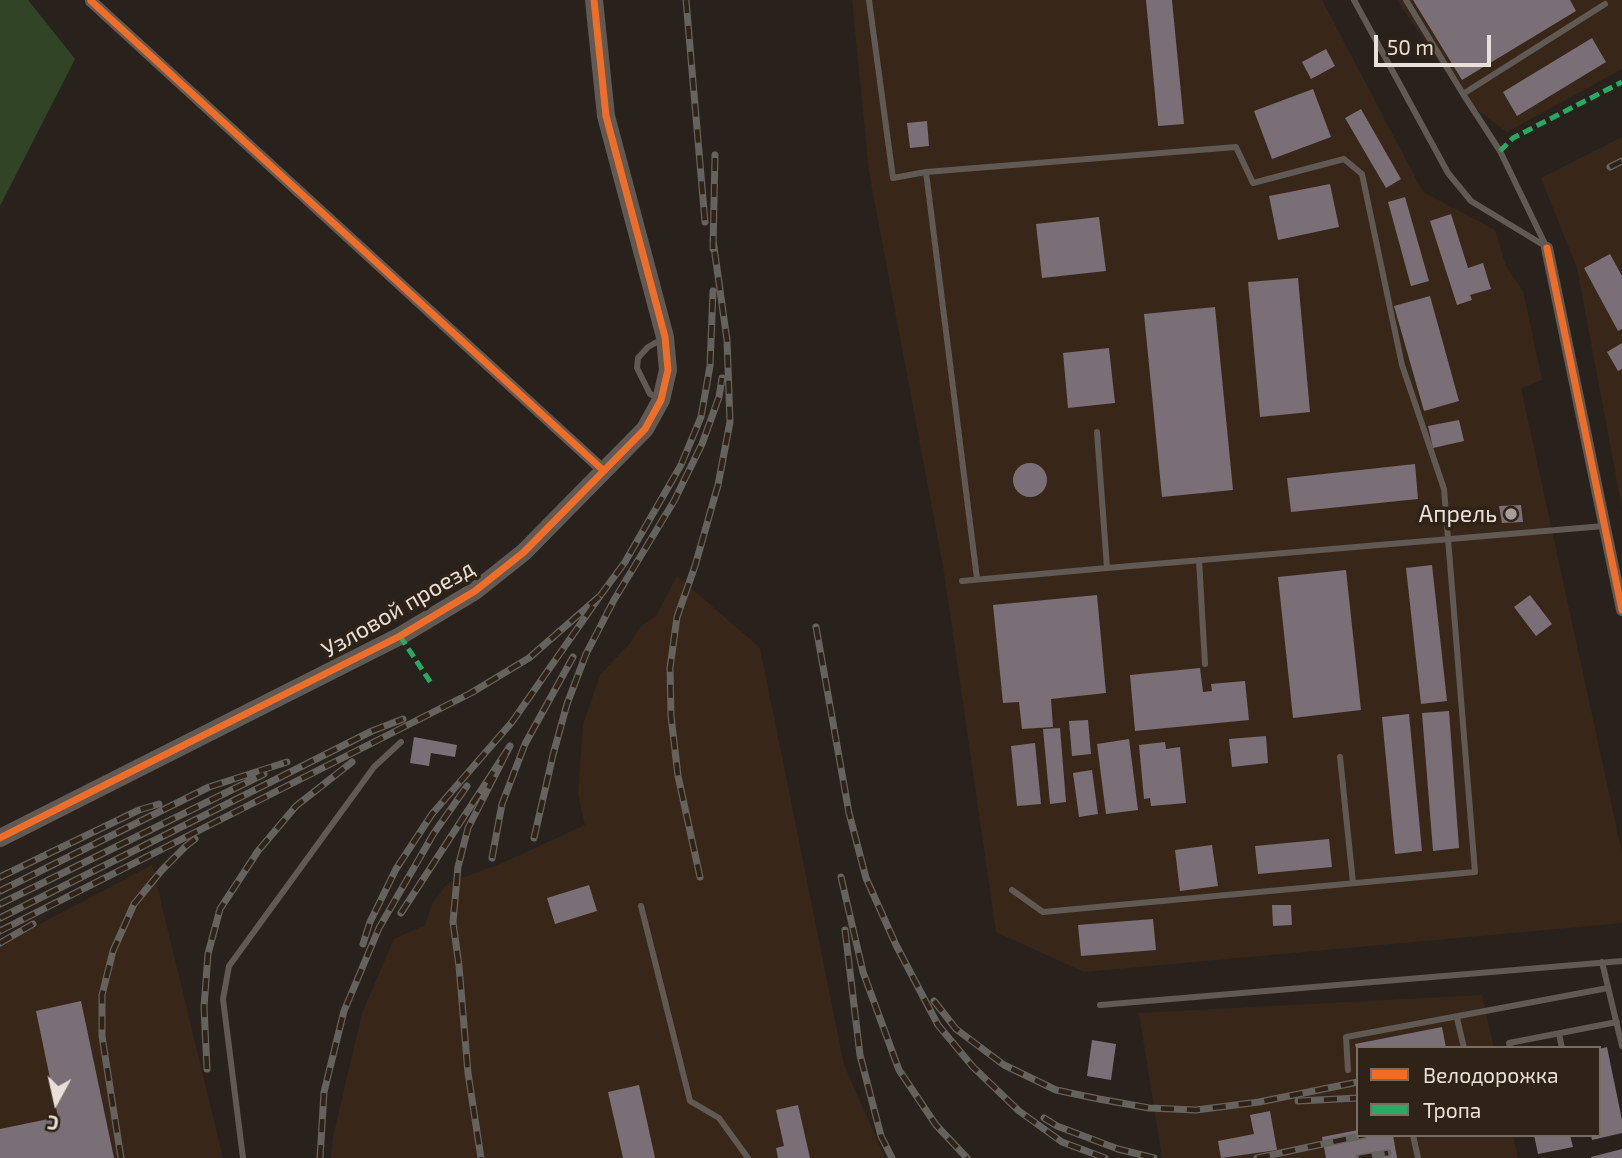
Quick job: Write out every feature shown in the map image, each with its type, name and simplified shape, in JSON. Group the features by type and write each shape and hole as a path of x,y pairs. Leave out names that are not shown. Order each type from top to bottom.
{"street":[{"name":"Узловой проезд","path":"0,838 400,636 464,598 524,552 645,429 662,400 668,370 665,337 606,116 594,0"},
{"path":"89,1 604,471"},
{"path":"1547,248 1622,610"}],"lane":[{"path":"869,0 894,177 926,172 1236,147 1253,183 1344,159 1362,174 1402,365 1444,489 1475,873 1043,912 1012,890"},
{"path":"1354,0 1448,173 1471,201 1547,248"},
{"path":"1406,0 1500,151 1547,248"},
{"path":"1463,94 1605,4"},
{"path":"926,172 977,579"},
{"path":"662,400 650,394 637,368 638,358 648,347 665,337"},
{"path":"1097,432 1107,568"},
{"path":"962,581 1606,525"},
{"path":"1199,560 1205,664"},
{"path":"243,1158 223,999 229,966 374,767 401,743"},
{"path":"1340,757 1353,883"},
{"path":"641,906 690,1101 719,1118 748,1158"},
{"path":"1100,1005 1622,961"},
{"path":"1601,962 1622,1046"},
{"path":"1348,1070 1346,1037 1608,988"},
{"path":"1457,1017 1464,1046"},
{"path":"1510,1046 1616,1022"},
{"path":"1559,1034 1562,1046"},
{"path":"1413,1137 1418,1158"}],"shaded area":[{"path":"852,0 1322,0 1423,192 1495,230 1506,266 1523,291 1542,380 1521,388 1622,853 1622,923 1084,972 996,932 944,572 869,172"},
{"path":"1397,0 1622,0 1622,69 1507,132 1465,101"},
{"path":"1622,137 1622,508 1577,268 1541,178"},
{"path":"677,576 760,648 844,1065 885,1158 331,1158 333,1137 362,1013 394,939 425,925 433,902 448,883 498,865 585,825 578,794 583,725 600,675 630,643 639,628 656,616"},
{"path":"152,865 223,1158 0,1158 0,945"},
{"path":"1482,995 1494,1046 1356,1046 1356,1137 1513,1137 1518,1158 1162,1158 1139,1013"}],"green space":[{"path":"0,0 28,0 75,59 0,206"}],"building":[{"path":"1146,0 1172,0 1184,124 1158,126"},
{"path":"1413,0 1570,0 1576,11 1462,80"},
{"path":"1592,38 1606,62 1517,116 1503,92"},
{"path":"1326,49 1335,66 1311,79 1302,62"},
{"path":"1313,89 1331,137 1272,159 1254,111"},
{"path":"1361,109 1401,179 1386,188 1345,118"},
{"path":"927,121 929,146 910,148 907,123"},
{"path":"1330,184 1339,227 1278,240 1269,196"},
{"path":"1405,197 1429,281 1411,286 1388,202"},
{"path":"1451,214 1468,268 1483,263 1491,289 1470,295 1472,300 1457,305 1430,221"},
{"path":"1099,217 1106,271 1042,278 1036,224"},
{"path":"1610,254 1622,276 1622,329 1618,331 1584,268"},
{"path":"1298,278 1310,412 1260,417 1248,282"},
{"path":"1430,296 1459,401 1424,411 1394,306"},
{"path":"1215,307 1233,490 1162,497 1144,314"},
{"path":"1622,343 1622,369 1618,371 1607,352"},
{"path":"1109,348 1115,403 1068,408 1063,353"},
{"path":"1459,420 1464,441 1433,448 1428,426"},
{"path":"1030,463 1042,468 1047,480 1042,492 1030,497 1018,492 1013,480 1018,468"},
{"path":"1415,464 1418,499 1291,512 1287,478"},
{"name":"Апрель","path":"1521,505 1523,522 1502,523 1499,506"},
{"path":"1432,565 1447,701 1421,704 1406,568"},
{"path":"1346,570 1361,710 1293,718 1278,577"},
{"path":"1097,595 1106,693 1051,699 1053,727 1022,729 1019,702 1003,703 993,605"},
{"path":"1530,595 1552,624 1536,636 1514,607"},
{"path":"1200,668 1203,692 1212,691 1211,684 1245,681 1249,720 1135,731 1130,675"},
{"path":"1449,711 1459,848 1433,851 1422,713"},
{"path":"1409,714 1422,851 1395,854 1382,717"},
{"path":"1088,720 1091,754 1072,756 1069,721"},
{"path":"1060,728 1066,802 1050,804 1043,729"},
{"path":"1266,736 1268,763 1232,767 1229,739"},
{"path":"414,737 457,745 455,757 431,753 429,766 410,763"},
{"path":"1129,739 1138,810 1106,814 1097,744"},
{"path":"1165,742 1166,749 1180,747 1186,803 1151,806 1150,798 1144,799 1139,745"},
{"path":"1035,743 1041,804 1017,806 1011,746"},
{"path":"1092,770 1098,814 1079,817 1073,773"},
{"path":"1329,839 1332,867 1258,874 1255,846"},
{"path":"1212,845 1218,886 1180,891 1175,850"},
{"path":"589,885 597,911 555,924 547,898"},
{"path":"1272,905 1291,905 1292,925 1273,926"},
{"path":"1153,919 1156,950 1081,956 1078,925"},
{"path":"81,1001 114,1158 0,1158 0,1129 58,1117 36,1011"},
{"path":"1442,1027 1446,1046 1356,1048 1355,1044"},
{"path":"1092,1040 1116,1044 1111,1080 1087,1076"},
{"path":"1607,1047 1622,1120 1622,1133 1592,1140 1591,1137 1601,1137 1601,1048"},
{"path":"639,1085 655,1158 623,1158 608,1092"},
{"path":"798,1105 810,1158 778,1158 776,1148 784,1146 776,1110"},
{"path":"1270,1111 1277,1150 1221,1158 1218,1141 1254,1134 1250,1115"},
{"path":"1356,1130 1356,1137 1393,1137 1397,1158 1326,1158 1322,1137"},
{"path":"1534,1137 1570,1137 1573,1147 1538,1154"},
{"path":"1622,1149 1622,1158 1591,1158 1591,1157"}],"railway":[{"path":"686,0 705,222"},
{"path":"713,249 715,155"},
{"path":"1610,167 1622,161"},
{"path":"700,877 678,776 671,716 670,668 677,617 718,485 730,422 727,340 713,240"},
{"path":"600,596 625,562 681,465 701,417 710,366 713,291"},
{"path":"534,838 567,704 586,654 614,600 674,501 702,444 719,397 722,378"},
{"path":"0,931 471,693 529,658 600,596 512,722 432,814 396,869 370,922 363,944"},
{"path":"816,627 849,813 866,878 896,945 938,1025 973,1067 1019,1111 1062,1142 1105,1158"},
{"path":"492,858 502,804 525,744 573,657"},
{"path":"0,918 372,731 403,719"},
{"path":"401,913 510,746 468,828 458,867 453,922 468,1073 481,1158"},
{"path":"0,891 209,787 287,762"},
{"path":"207,1069 204,1007 208,954 220,909 258,851 296,806 352,762"},
{"path":"0,904 264,774"},
{"path":"320,1158 324,1092 344,1011 379,928 434,833 467,786"},
{"path":"0,877 139,810 159,804"},
{"path":"121,1158 102,1036 102,995 113,951 134,904 162,870 195,839"},
{"path":"841,877 863,972 899,1070 936,1125 967,1158"},
{"path":"0,943 33,924"},
{"path":"845,930 860,1055 881,1136 892,1158"},
{"path":"934,1001 956,1029 1004,1065 1056,1090 1099,1099 1149,1108 1196,1110 1259,1102 1356,1082"},
{"path":"1298,1101 1356,1098"},
{"path":"1044,1118 1057,1126 1118,1149 1154,1158"},
{"path":"1257,1158 1356,1137"},
{"path":"1359,1158 1388,1153"}],"marked path":[{"path":"1500,151 1513,138 1622,82"},
{"path":"400,636 431,683"}],"cycle path":[{"path":"0,838 400,636 475,591 524,552 645,429 661,400 668,370 665,337 606,116 594,0"},
{"path":"91,1 604,471"},
{"path":"1547,248 1622,610"}],"place":[{"name":"Апрель","path":"1511,514"}]}
